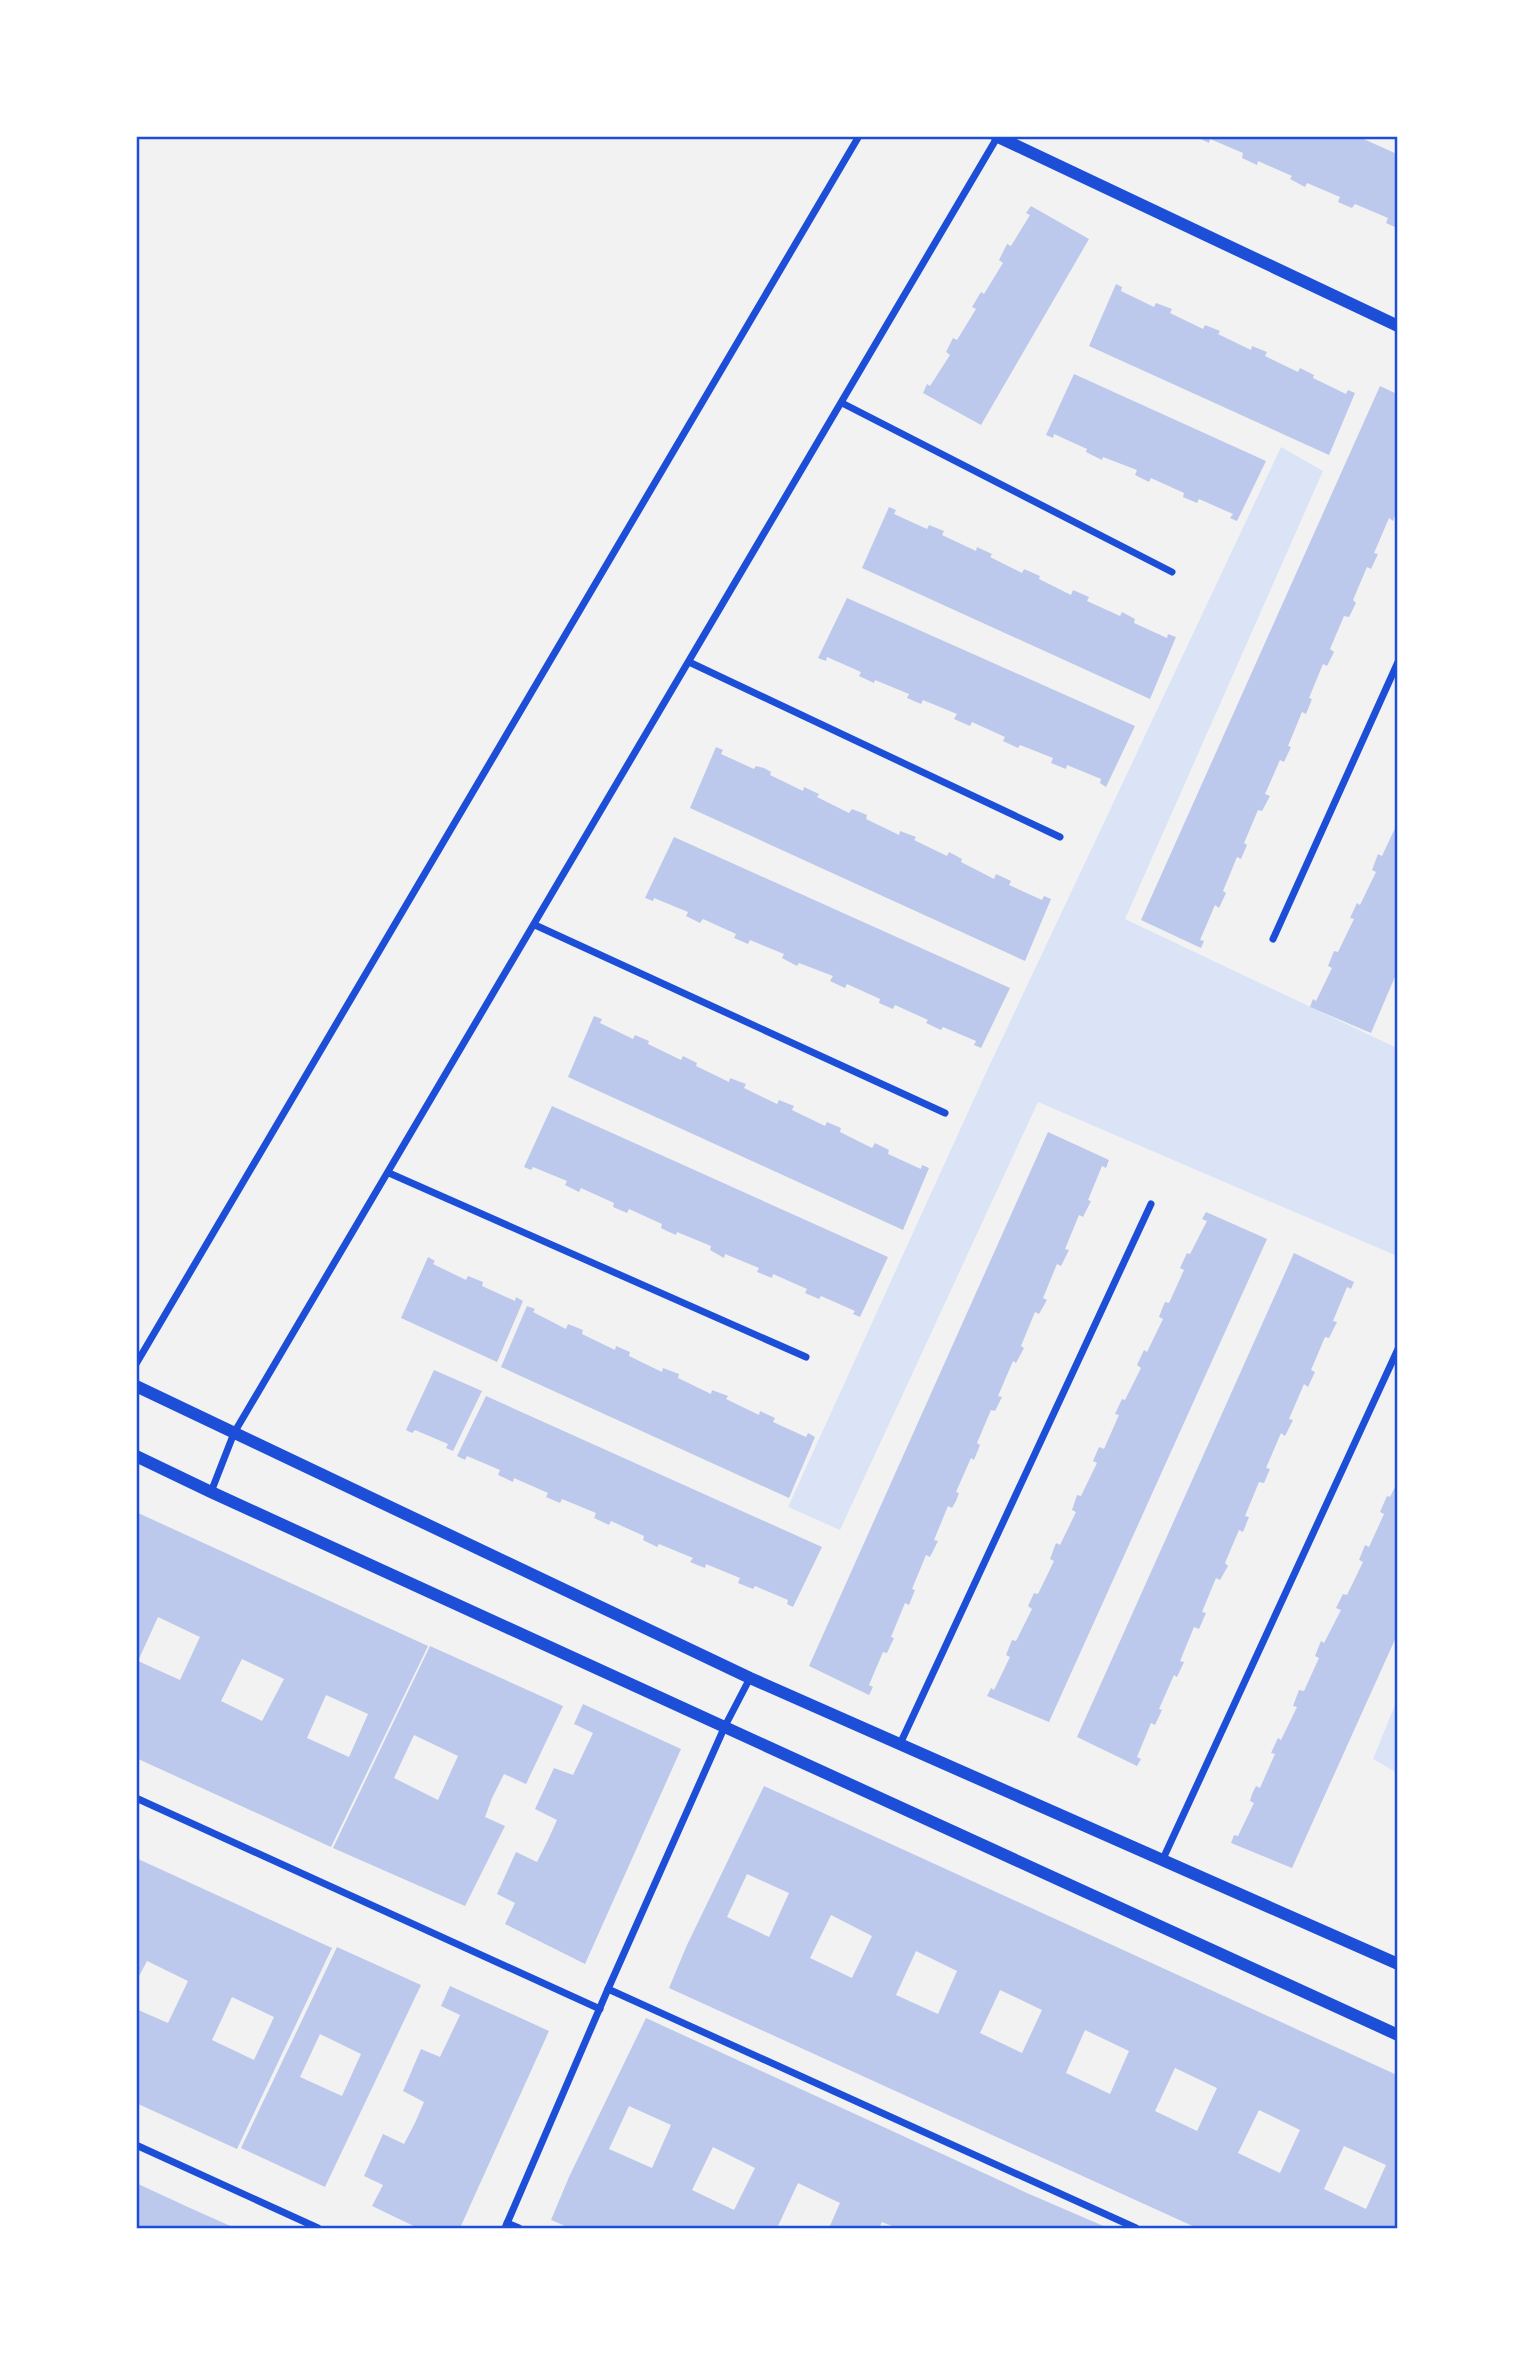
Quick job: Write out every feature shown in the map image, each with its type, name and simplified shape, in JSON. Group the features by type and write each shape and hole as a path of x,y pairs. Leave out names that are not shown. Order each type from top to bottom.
{"street":[{"path":"136,1364 859,136"},
{"path":"211,1492 234,1433 997,137 1398,326"},
{"path":"842,403 1172,572"},
{"path":"689,662 1060,837"},
{"path":"1273,939 1398,662"},
{"path":"535,925 945,1113"},
{"path":"389,1173 806,1357"},
{"path":"900,1744 1151,1204"},
{"path":"1161,1861 1398,1349"},
{"path":"136,1387 750,1678 1398,1964"},
{"path":"136,1456 1398,2035"},
{"path":"519,2228 506,2226 725,1726 750,1678"},
{"path":"136,1798 600,2009"},
{"path":"608,1989 1136,2228"},
{"path":"136,2146 318,2228"}],"shaded area":[{"path":"1281,447 1323,471 1125,919 1397,1048 1397,1256 1038,1102 840,1530 788,1507 984,1077"},
{"path":"1397,1700 1397,1773 1373,1759"}],"building":[{"path":"1194,136 1357,136 1397,154 1397,228 1386,223 1388,218 1355,204 1352,208 1338,202 1340,197 1307,183 1305,187 1290,179 1292,176 1258,161 1257,165 1242,158 1243,153 1210,139 1209,143"},
{"path":"1031,206 1089,239 981,425 923,393 950,355 946,352 953,338 957,340 976,309 972,307 981,292 984,294 1003,263 999,260 1007,244 1011,246 1030,215 1026,213"},
{"path":"1116,284 1122,287 1121,291 1154,307 1156,303 1172,309 1170,313 1203,329 1205,325 1220,331 1218,334 1251,350 1252,346 1267,352 1265,356 1298,372 1300,368 1314,375 1313,378 1346,394 1348,390 1355,393 1329,455 1089,346"},
{"path":"1074,374 1266,461 1237,521 1230,518 1233,514 1199,499 1197,503 1183,497 1184,493 1151,478 1149,482 1135,475 1137,470 1103,457 1102,460 1086,452 1087,449 1054,434 1053,438 1046,435"},
{"path":"1380,386 1397,394 1397,510 1393,521 1389,518 1374,553 1378,554 1371,569 1367,567 1349,617 1344,616 1330,649 1334,652 1327,666 1323,664 1309,698 1312,699 1306,714 1302,712 1284,762 1280,760 1265,794 1270,796 1262,811 1258,810 1244,843 1247,845 1241,859 1237,857 1223,891 1226,893 1219,908 1215,905 1200,940 1204,941 1201,948 1141,920"},
{"path":"889,507 896,510 894,514 927,529 929,525 944,531 942,535 976,551 977,547 992,554 990,557 1022,573 1024,569 1071,595 1073,590 1089,597 1087,601 1120,616 1122,612 1135,619 1134,623 1167,638 1168,634 1176,637 1150,699 862,568"},
{"path":"847,598 1135,726 1106,787 1100,783 1101,779 1067,765 1066,769 1051,763 1053,758 1020,745 1018,748 1003,741 1005,737 972,722 970,726 954,719 957,714 923,700 921,704 907,698 909,694 875,680 874,683 859,676 861,672 827,657 826,661 818,658"},
{"path":"716,747 723,750 721,754 754,769 756,766 764,768 771,772 770,775 803,791 804,787 819,794 817,797 849,813 852,809 899,835 900,831 916,837 914,840 947,856 949,852 962,859 961,862 994,879 996,874 1011,881 1009,885 1042,900 1044,896 1051,899 1025,961 690,808"},
{"path":"1397,824 1397,972 1371,1033 1310,1007 1313,999 1316,1001 1332,968 1328,966 1354,919 1350,918 1357,903 1360,905 1376,872 1372,870 1378,854 1382,856"},
{"path":"674,837 1010,988 981,1048 974,1045 976,1041 943,1027 941,1030 926,1023 928,1020 895,1005 893,1009 879,1003 880,999 847,984 845,988 830,981 833,976 799,963 797,966 782,958 784,954 750,940 748,944 734,938 736,934 703,919 700,923 686,916 688,912 654,898 653,901 645,898"},
{"path":"594,1016 602,1019 600,1023 633,1039 635,1035 681,1060 683,1056 697,1063 696,1066 729,1082 730,1078 746,1084 744,1088 777,1104 779,1100 794,1106 792,1110 825,1126 827,1122 841,1128 840,1132 872,1148 875,1143 889,1150 888,1154 921,1169 922,1165 929,1168 903,1230 568,1077"},
{"path":"552,1106 888,1257 860,1317 853,1314 855,1311 821,1296 819,1299 805,1293 807,1289 773,1274 772,1278 757,1272 759,1268 725,1254 724,1258 710,1250 711,1246 677,1232 676,1235 667,1231 661,1228 662,1224 629,1209 627,1213 613,1207 614,1203 581,1188 579,1192 565,1185 567,1181 533,1167 531,1170 524,1167"},
{"path":"1048,1132 1109,1160 1106,1168 1102,1166 1083,1217 1079,1215 1065,1249 1069,1250 1061,1266 1057,1264 1043,1298 1047,1300 1039,1314 1035,1312 1021,1346 1024,1348 1016,1363 1013,1361 998,1396 1002,1397 995,1411 991,1410 977,1443 980,1445 974,1460 971,1458 956,1492 959,1493 956,1501 952,1508 948,1506 934,1540 938,1541 930,1557 926,1555 912,1589 915,1590 909,1605 905,1603 891,1637 894,1638 887,1653 883,1652 869,1685 873,1687 869,1695 809,1666"},
{"path":"1206,1212 1267,1239 1049,1722 987,1696 991,1688 994,1690 1010,1657 1006,1655 1012,1640 1016,1641 1032,1609 1028,1606 1034,1593 1038,1594 1054,1561 1050,1559 1056,1543 1060,1545 1076,1512 1072,1510 1077,1495 1081,1496 1097,1463 1093,1461 1099,1447 1104,1449 1119,1415 1115,1414 1141,1368 1137,1365 1144,1350 1147,1352 1163,1319 1159,1317 1162,1309 1165,1302 1169,1303 1184,1270 1180,1268 1207,1221 1202,1219"},
{"path":"1294,1253 1354,1282 1351,1289 1347,1287 1333,1321 1337,1322 1329,1338 1325,1337 1311,1370 1315,1372 1308,1387 1304,1384 1289,1419 1293,1420 1285,1436 1281,1433 1266,1468 1270,1469 1264,1483 1259,1482 1245,1516 1249,1517 1243,1532 1239,1530 1225,1563 1228,1566 1220,1580 1216,1578 1202,1612 1206,1613 1199,1629 1194,1627 1180,1661 1184,1662 1177,1677 1174,1675 1155,1725 1151,1723 1137,1757 1141,1759 1137,1766 1077,1737"},
{"path":"428,1257 435,1261 433,1264 466,1280 468,1276 483,1282 482,1286 515,1301 516,1297 523,1301 497,1362 401,1318"},
{"path":"527,1306 535,1309 533,1312 566,1329 568,1324 583,1330 582,1334 615,1350 616,1346 630,1352 629,1356 662,1372 663,1368 679,1374 678,1378 711,1394 712,1390 728,1396 726,1399 759,1415 760,1411 775,1418 773,1422 806,1437 808,1433 815,1437 789,1498 501,1367"},
{"path":"434,1370 482,1391 453,1451 446,1448 448,1444 415,1430 412,1433 406,1430"},
{"path":"486,1396 822,1547 793,1607 787,1604 788,1600 755,1586 753,1589 738,1583 740,1578 706,1564 705,1568 690,1562 693,1558 659,1544 657,1547 643,1540 644,1536 611,1521 609,1525 594,1518 596,1513 562,1499 560,1503 546,1497 548,1493 514,1478 513,1482 498,1475 500,1470 467,1456 465,1460 457,1456"},
{"path":"1397,1483 1397,1635 1292,1868 1231,1843 1234,1835 1238,1836 1254,1803 1250,1801 1252,1794 1256,1786 1260,1788 1275,1754 1271,1753 1278,1738 1281,1740 1297,1707 1293,1706 1299,1690 1304,1691 1319,1658 1315,1656 1321,1641 1324,1643 1341,1610 1336,1608 1343,1594 1347,1595 1363,1562 1359,1560 1365,1545 1369,1547 1384,1514 1380,1512 1387,1496 1390,1497"},
{"path":"136,1512 428,1646 331,1847 136,1758","holes":["158,1617 200,1637 180,1680 138,1661","242,1659 284,1679 262,1721 221,1701","326,1695 368,1714 349,1757 307,1738"]},
{"path":"430,1646 563,1706 526,1784 504,1774 492,1798 485,1817 505,1826 465,1906 333,1848","holes":["414,1735 458,1756 438,1800 394,1778"]},
{"path":"583,1704 681,1749 585,1964 505,1924 515,1903 497,1894 516,1852 537,1862 548,1840 557,1820 535,1809 554,1768 573,1775 593,1733 574,1724"},
{"path":"764,1786 1397,2075 1397,2228 1197,2228 669,1988","holes":["747,1874 789,1893 769,1937 727,1917","831,1915 872,1936 852,1978 810,1958","916,1951 957,1971 938,2014 896,1995","1000,1990 1042,2010 1022,2053 980,2033","1085,2030 1129,2051 1110,2094 1066,2073","1175,2068 1217,2088 1197,2131 1155,2111","1259,2110 1300,2130 1280,2173 1238,2153","1344,2146 1386,2165 1366,2209 1324,2189"]},
{"path":"136,1858 332,1948 237,2149 136,2103 136,2009 168,2023 188,1981 147,1961 136,1982","holes":["232,1997 274,2017 254,2060 212,2040"]},
{"path":"337,1947 421,1985 325,2187 241,2148","holes":["320,2034 361,2054 342,2096 300,2077"]},
{"path":"450,1986 549,2031 460,2228 418,2228 372,2206 383,2185 364,2176 383,2134 404,2144 415,2123 424,2102 403,2091 421,2049 440,2057 460,2015 441,2006"},
{"path":"646,2018 1108,2228 897,2228 882,2222 879,2228 829,2228 840,2203 798,2183 778,2226 783,2228 570,2228 551,2220","holes":["629,2106 671,2125 652,2168 609,2149","713,2147 755,2168 734,2210 692,2190"]},
{"path":"136,2183 190,2208 235,2228 136,2228"}]}
